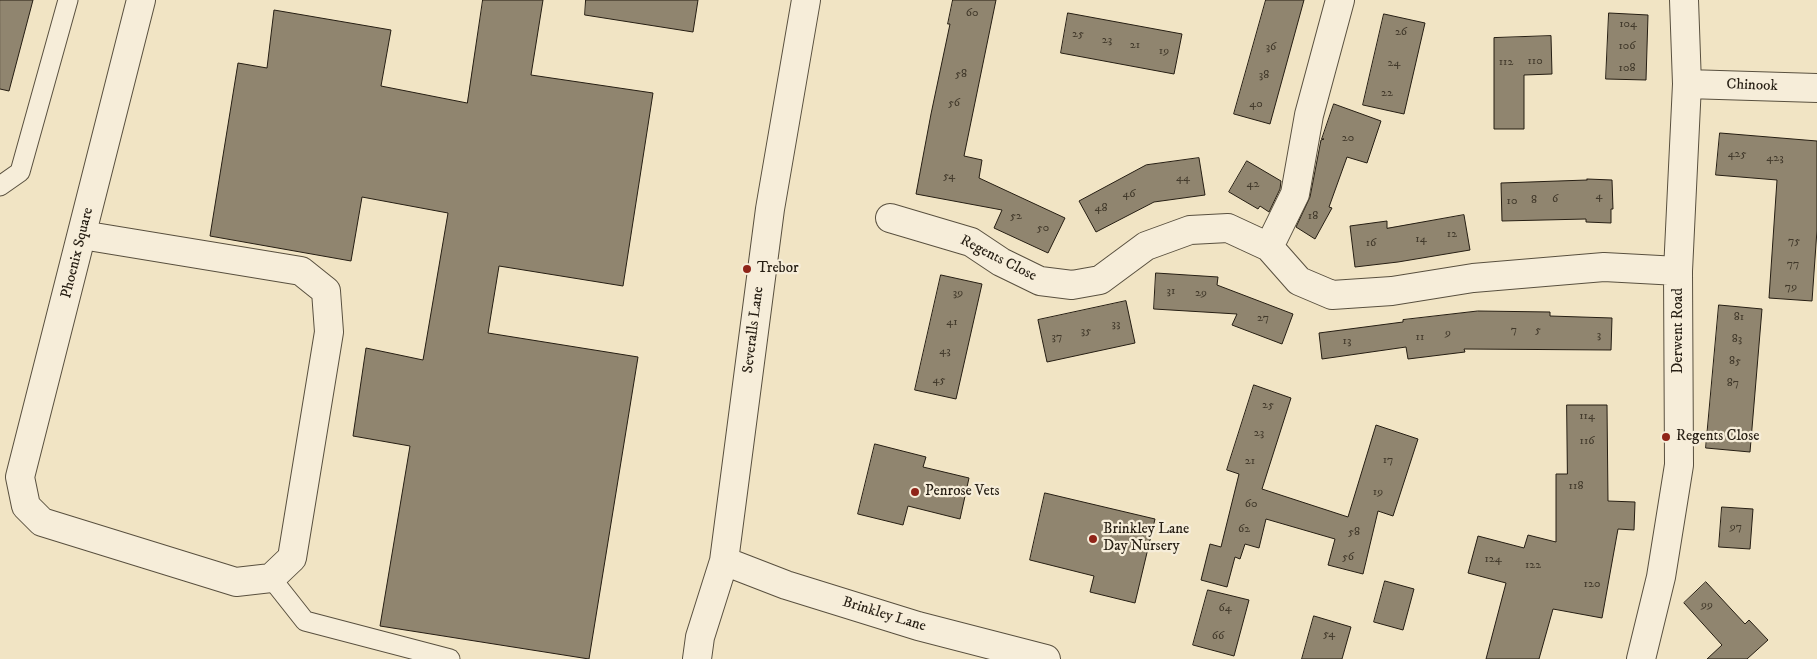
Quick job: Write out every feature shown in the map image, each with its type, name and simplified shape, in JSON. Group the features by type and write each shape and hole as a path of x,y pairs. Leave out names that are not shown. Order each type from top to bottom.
{"street":[{"name":"Phoenix Square","path":"141,0 20,478 26,506 42,522 236,582 271,578"},
{"name":"Severalls Lane","path":"697,659 700,637 724,561 770,209 806,0"},
{"path":"1269,247 1295,194 1309,115 1340,0"},
{"name":"Derwent Road","path":"1641,659 1661,577 1679,465 1678,271 1687,84 1684,0"},
{"name":"Chinook","path":"1687,84 1817,88"},
{"name":"Regents Close","path":"890,218 971,242 1001,262 1040,280 1072,285 1100,280 1146,246 1190,230 1228,228 1269,247 1299,281 1332,295 1392,291 1473,278 1604,268 1678,271"},
{"path":"82,235 301,271 326,291 329,332 292,558 271,578"},
{"name":"Brinkley Lane","path":"724,561 786,585 918,626 1046,659"}],"lane":[{"path":"0,186 20,172 68,0"},
{"path":"271,578 304,621 450,659"}],"building":[{"path":"0,0 33,0 9,91 0,89"},
{"path":"483,0 543,0 531,75 653,93 623,286 499,266 488,333 638,357 589,659 380,626 410,446 353,436 366,348 423,360 448,213 362,197 351,261 210,236 238,63 267,68 274,10 391,30 381,86 467,103"},
{"path":"586,0 698,0 693,32 585,15"},
{"path":"953,0 996,0 964,156 982,160 979,178 1065,218 1048,253 994,228 1002,210 916,194 950,24 948,24"},
{"path":"1266,0 1304,0 1270,124 1234,114"},
{"path":"1068,13 1182,34 1174,74 1061,53"},
{"path":"1609,13 1648,15 1646,80 1606,79"},
{"path":"1384,14 1425,23 1404,114 1363,105"},
{"path":"1551,36 1552,74 1524,75 1524,129 1494,129 1494,38"},
{"path":"1334,104 1381,121 1367,163 1347,157 1329,207 1332,208 1315,239 1296,227 1310,197 1321,140 1324,139 1322,139"},
{"path":"1720,133 1817,141 1817,230 1812,301 1769,298 1777,180 1716,175"},
{"path":"1199,158 1205,195 1154,202 1096,232 1079,201 1146,165"},
{"path":"1247,161 1281,181 1280,189 1269,212 1260,206 1258,209 1229,192"},
{"path":"1587,179 1612,180 1613,209 1611,209 1611,223 1586,222 1586,219 1502,221 1501,183"},
{"path":"1464,215 1470,250 1355,267 1350,226 1387,221 1387,228"},
{"path":"1156,273 1218,277 1217,285 1293,314 1282,344 1232,325 1237,314 1154,309"},
{"path":"941,275 982,284 956,399 915,390"},
{"path":"1126,301 1135,343 1047,362 1038,320"},
{"path":"1719,305 1762,309 1750,452 1706,448"},
{"path":"1478,311 1550,312 1550,316 1612,318 1611,350 1464,349 1465,352 1408,359 1406,347 1322,359 1319,333"},
{"path":"1254,385 1291,398 1262,489 1348,517 1376,425 1418,439 1393,516 1378,511 1363,574 1328,565 1335,539 1266,519 1259,548 1245,544 1240,559 1235,557 1227,587 1201,580 1210,544 1221,547 1239,474 1227,470"},
{"path":"1567,405 1607,405 1608,501 1635,502 1634,530 1618,529 1602,618 1553,609 1539,659 1486,659 1506,583 1468,573 1478,536 1524,548 1528,535 1556,542 1556,474 1567,474"},
{"name":"Penrose Vets","path":"875,444 926,457 923,467 969,478 960,519 908,506 903,525 858,514"},
{"name":"Brinkley Lane Day Nursery","path":"1045,493 1155,519 1135,603 1090,592 1094,576 1030,560"},
{"path":"1722,507 1753,509 1750,549 1719,547"},
{"path":"1385,581 1414,589 1403,630 1374,622"},
{"path":"1706,582 1745,624 1749,620 1768,640 1747,659 1707,659 1722,645 1684,603"},
{"path":"1208,590 1249,600 1234,656 1193,645"},
{"path":"1314,616 1351,627 1342,659 1302,659"}],"place":[{"name":"Trebor","path":"747,269"},
{"name":"Regents Close","path":"1666,437"},
{"name":"Penrose Vets","path":"915,492"},
{"name":"Brinkley Lane Day Nursery","path":"1093,539"}]}
